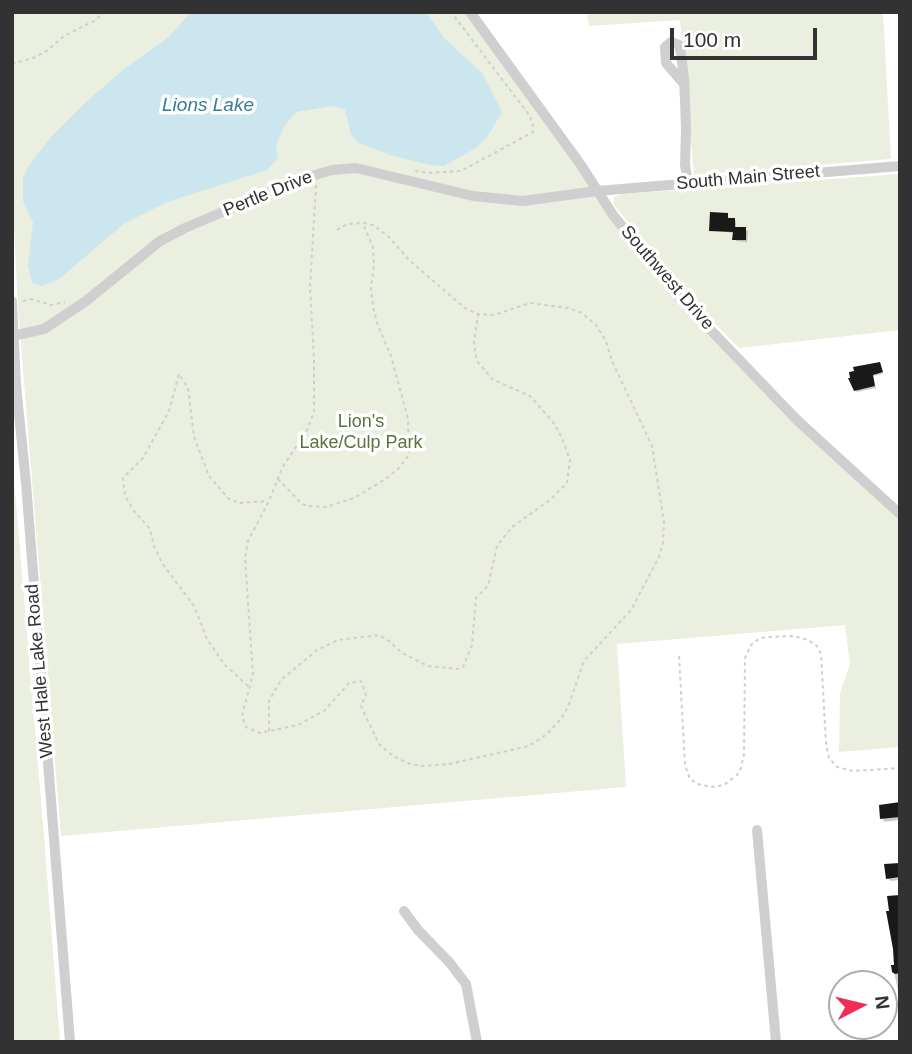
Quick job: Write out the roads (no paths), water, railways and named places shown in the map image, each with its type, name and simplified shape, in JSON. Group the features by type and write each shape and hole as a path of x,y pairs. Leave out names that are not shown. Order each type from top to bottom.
{"street":[{"name":"Southwest Drive","path":"470,12 613,215 680,298 797,420 900,514"},
{"path":"684,84 688,183"},
{"name":"South Main Street","path":"597,191 900,166"},
{"name":"Pertle Drive","path":"13,336 44,329 86,301 126,267 172,235 295,181 332,170 356,169 494,199 548,199 597,191"},
{"name":"West Hale Lake Road","path":"12,301 16,385 71,1042"},
{"path":"757,830 776,1042"},
{"path":"404,911 466,984 477,1042"}],"water":[{"name":"Lions Lake","path":"191,12 426,12 444,38 482,73 502,112 487,137 476,148 444,166 390,155 359,143 351,134 345,110 333,106 296,112 285,125 276,145 278,158 267,170 167,202 125,223 59,279 42,286 32,282 28,266 33,222 23,201 23,178 30,164 51,137 85,103 123,70 169,37"}],"park label":[{"name":"Lion's Lake/Culp Park","path":"361,432"}]}
